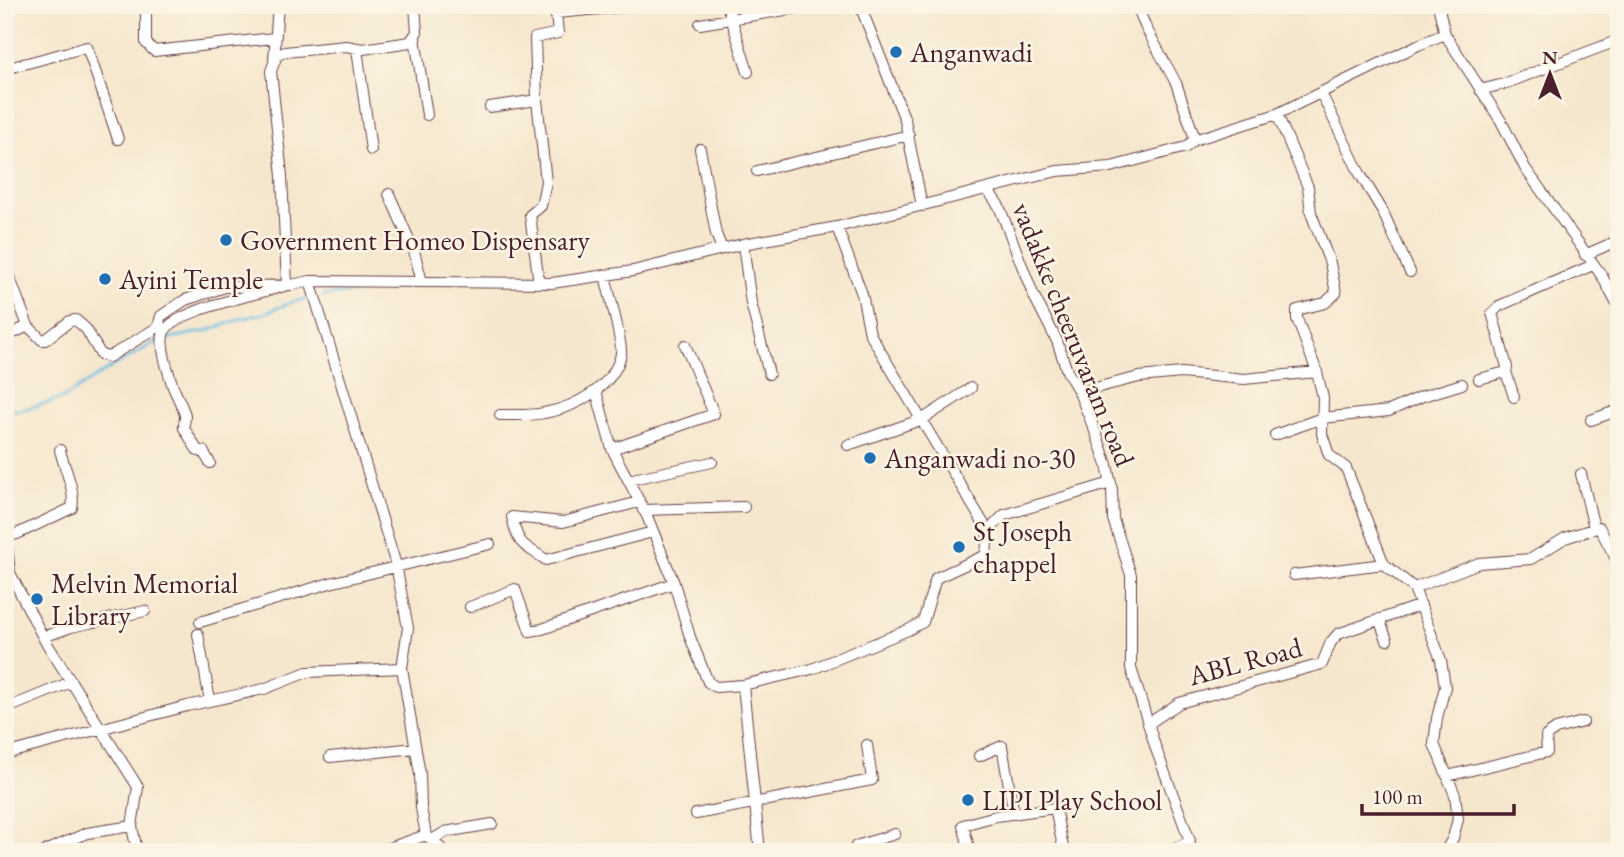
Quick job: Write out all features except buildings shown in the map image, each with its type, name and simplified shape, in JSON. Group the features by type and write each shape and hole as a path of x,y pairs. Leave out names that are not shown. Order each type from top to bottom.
{"street":[{"path":"146,5 146,43 154,51 274,38"},
{"path":"274,61 278,5"},
{"path":"415,5 415,38 427,115"},
{"path":"727,5 748,72"},
{"path":"700,24 732,19 761,10 816,5"},
{"path":"860,5 901,108 909,135 922,206"},
{"path":"1137,5 1145,26 1176,83 1194,133 1194,140"},
{"path":"1438,5 1446,34 1502,121 1525,169 1593,265 1619,308"},
{"path":"539,283 530,215 541,206 546,182 537,100 535,38 558,33 556,9 623,7"},
{"path":"210,463 204,451 198,451 184,428 186,415 177,400 163,360 165,330 195,312 286,285 310,281 539,283 633,271 743,244 838,227 1057,171 1111,167 1135,162 1186,147 1194,140 1277,114 1446,34"},
{"path":"286,285 282,176 271,71 278,53 346,46 357,49 410,42 415,38"},
{"path":"1480,90 1619,40"},
{"path":"5,69 87,47 118,139"},
{"path":"357,49 371,150"},
{"path":"1321,93 1360,174 1382,210 1410,272"},
{"path":"490,107 537,100"},
{"path":"1277,114 1308,187 1311,213 1330,263 1336,293 1325,303 1297,310 1297,319 1317,372 1323,398 1322,434 1329,455 1346,468 1384,564 1414,588 1440,656 1445,687 1434,744 1455,795 1458,819 1453,838 1445,852"},
{"path":"757,171 909,135"},
{"path":"700,149 716,234 722,249"},
{"name":"vadakke cheeruvaram road","path":"987,189 999,206 1032,294 1043,312 1097,436 1111,483 1113,519 1132,575 1131,668 1194,852"},
{"path":"389,194 414,251 422,282"},
{"path":"596,391 611,449 653,532 674,583 690,637 708,682 716,687 743,684 813,669 923,622 936,578 986,555 988,531 870,334 862,294 838,227"},
{"path":"1585,255 1619,240"},
{"path":"743,244 751,303 769,374"},
{"path":"5,265 28,326 42,340 49,338 70,321 76,320 102,355 109,357 158,327 161,317 185,300 225,287 286,285"},
{"path":"1514,397 1492,313 1499,306 1593,265"},
{"path":"500,415 543,413 567,406 601,388 614,373 621,352 605,275"},
{"path":"310,281 396,565 408,628 402,668 420,774 421,808 429,837 445,852"},
{"path":"5,337 28,326"},
{"path":"611,449 714,414 685,345"},
{"path":"1079,392 1139,377 1171,374 1244,379 1317,372"},
{"path":"1479,379 1506,372"},
{"path":"1275,435 1322,418 1389,411 1423,396 1462,384"},
{"path":"848,445 923,419 971,388"},
{"path":"1591,420 1619,410"},
{"path":"60,450 72,488 72,508 17,534 6,532 10,573 43,637 138,787 132,826 138,852"},
{"path":"628,481 712,463"},
{"path":"1581,474 1594,528"},
{"path":"988,531 1004,515 1111,483"},
{"path":"653,532 546,560 522,546 516,537 512,517 563,522 641,506 744,507"},
{"path":"1414,588 1479,563 1531,559 1565,538 1599,527 1619,564"},
{"path":"200,622 396,565 490,544"},
{"path":"1294,575 1384,564"},
{"path":"470,607 515,589 530,631 674,583"},
{"name":"ABL Road","path":"1149,724 1179,703 1322,664 1331,642 1338,634 1421,605"},
{"path":"43,637 71,627 145,611"},
{"path":"1379,619 1387,640"},
{"path":"198,634 211,701"},
{"path":"5,754 264,689 307,672 402,668"},
{"path":"5,709 71,682"},
{"path":"743,684 760,852"},
{"path":"1447,776 1547,752 1546,736 1556,729 1583,722"},
{"path":"696,814 872,780 867,745"},
{"path":"979,756 1002,746 1014,814"},
{"path":"330,757 415,748"},
{"path":"970,852 963,825 1055,808 1064,852"},
{"path":"378,852 445,832 492,824"},
{"path":"47,849 87,833 132,826"},
{"path":"854,852 856,846 895,834"},
{"path":"1169,852 1190,841"}],"waterway":[{"path":"323,296 361,291"},
{"path":"165,339 207,331 307,299"},
{"path":"5,410 21,410 64,398 159,340"}],"place":[{"name":"Anganwadi","path":"896,52"},
{"name":"Government Homeo Dispensary","path":"226,240"},
{"name":"Ayini Temple","path":"105,279"},
{"name":"Anganwadi no-30","path":"870,458"},
{"name":"St Joseph chappel","path":"959,547"},
{"name":"Melvin Memorial Library","path":"37,599"},
{"name":"LIPI Play School","path":"968,800"}]}
